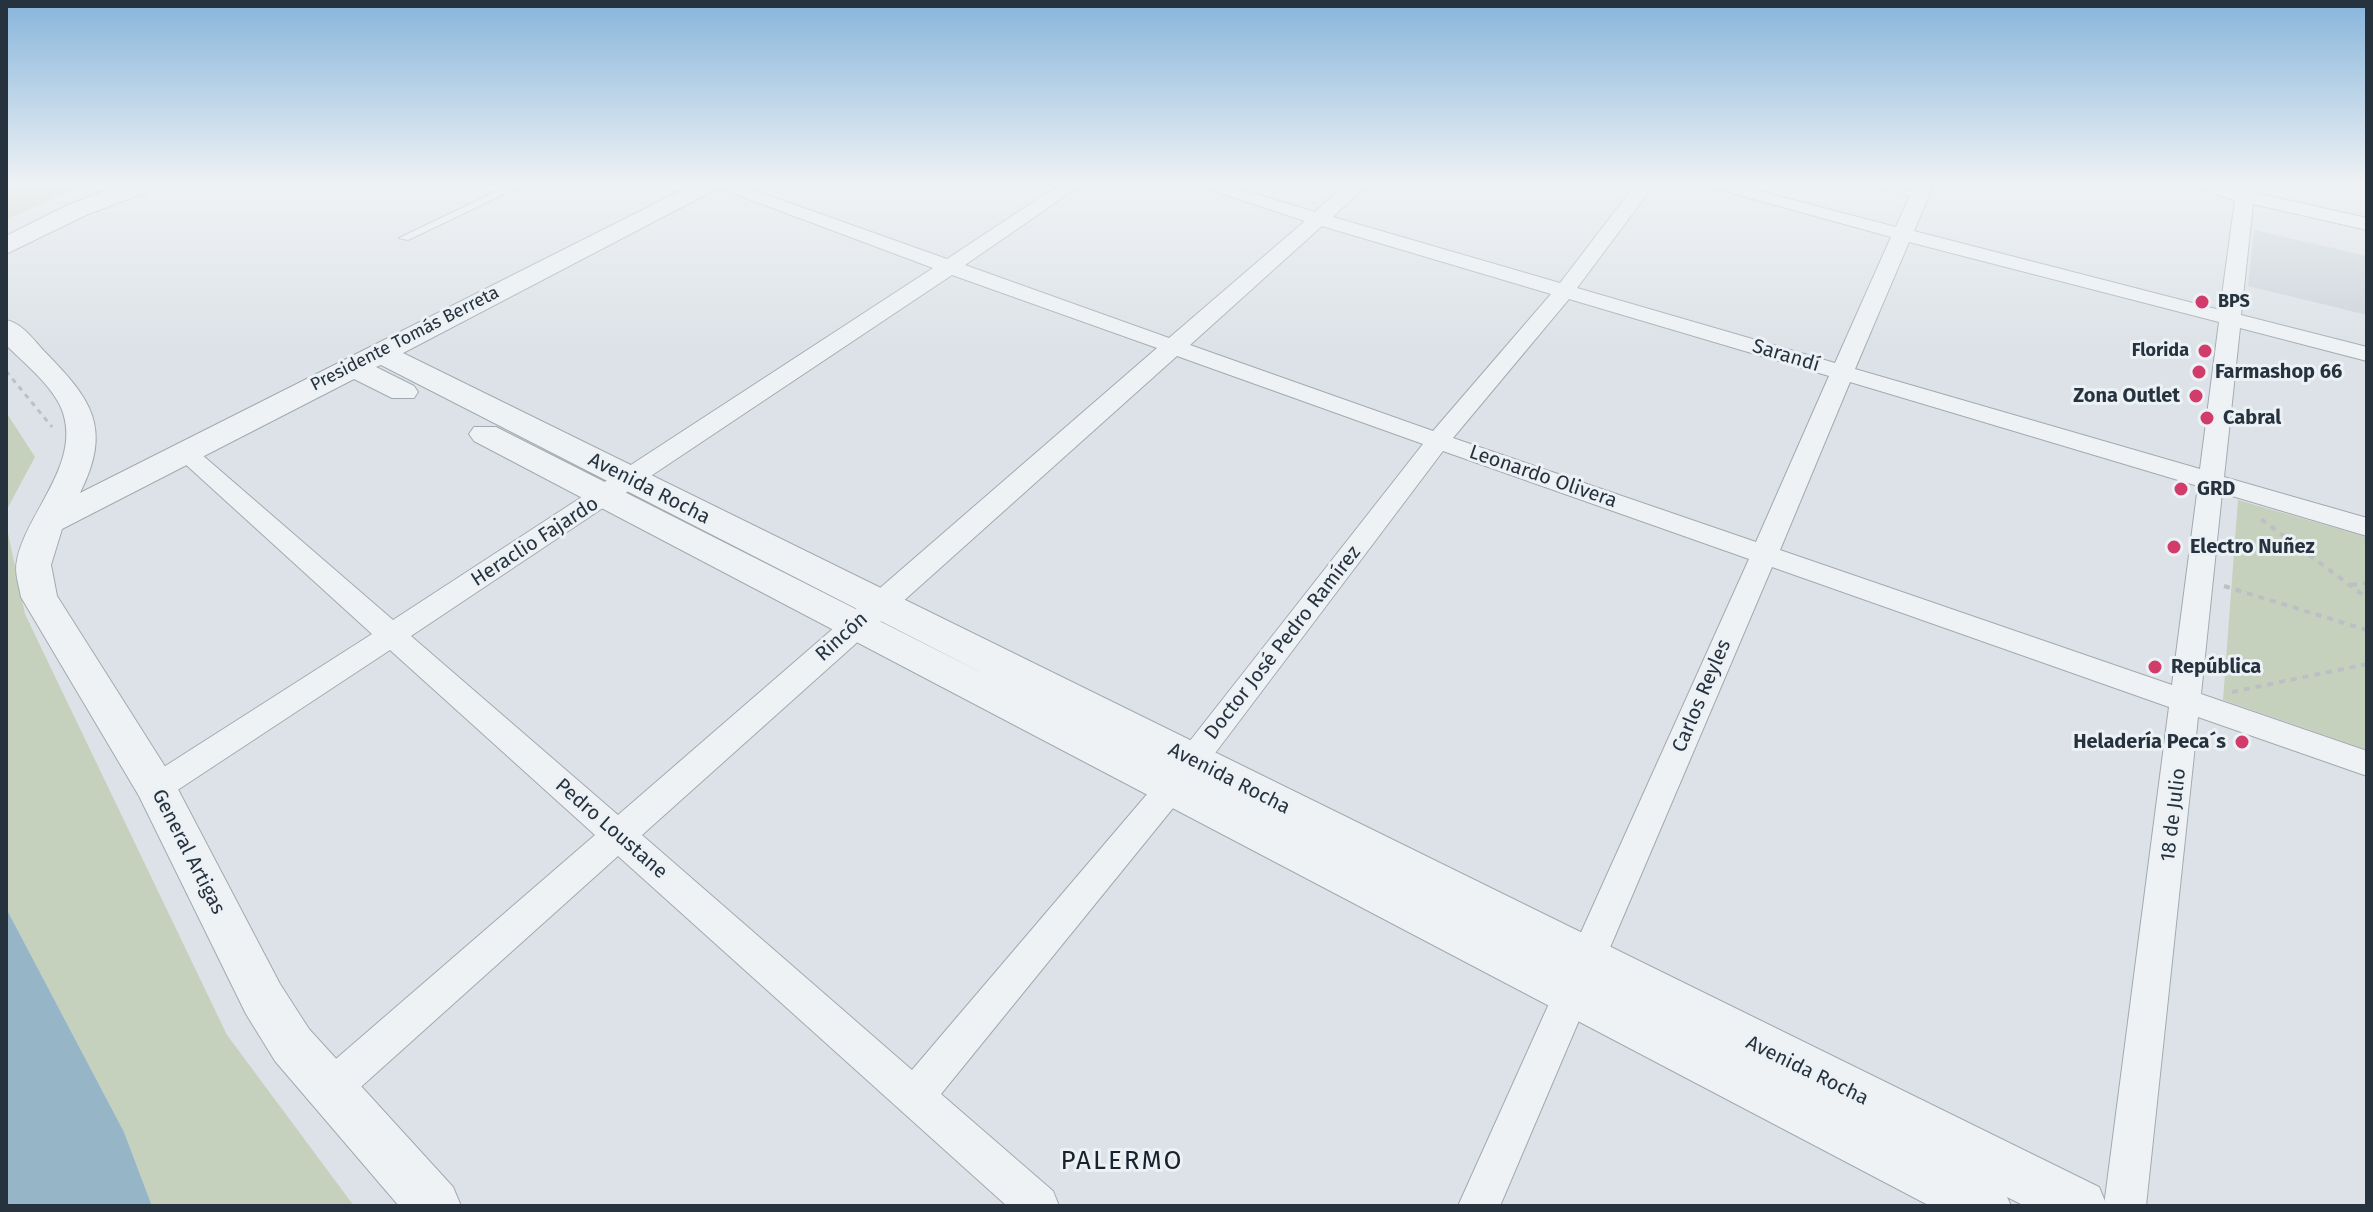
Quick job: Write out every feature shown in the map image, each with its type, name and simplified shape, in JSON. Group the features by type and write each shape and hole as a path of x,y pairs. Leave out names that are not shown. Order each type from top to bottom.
{"street":[{"name":"Presidente Tomás Berreta","path":"47,523 599,242"},
{"name":"Leonardo Olivera","path":"881,242 1438,441 2367,764"},
{"name":"Heraclio Fajardo","path":"156,788 618,488 988,242"},
{"name":"Rincón","path":"329,1090 1293,242"},
{"name":"Sarandí","path":"1397,242 2367,527"},
{"name":"Doctor José Pedro Ramírez","path":"915,1096 1182,775 1438,441 1602,242"},
{"name":"Carlos Reyles","path":"1479,1206 1582,980 1899,242"},
{"path":"1928,242 2367,354"},
{"name":"18 de Julio","path":"2125,1206 2188,701 2239,242"},
{"path":"6,328 78,409 83,433 72,474"},
{"name":"Avenida Rocha","path":"365,359 1582,980 1984,1206"},
{"name":"Presidente Tomás Berreta","path":"72,474 115,477 184,452"},
{"name":"Pedro Loustane","path":"184,452 1038,1206"},
{"name":"General Artigas","path":"72,474 47,523 33,563 39,597 156,788 263,999 292,1045 434,1206"},
{"name":"Avenida Rocha","path":"1582,980 2080,1206"}],"path":[{"path":"6,371 56,434"},
{"path":"2211,482 2367,598"},
{"path":"2202,579 2367,630"},
{"path":"2351,585 2367,583"},
{"path":"2188,701 2367,664"}],"shaded area":[{"path":"2253,242 2304,242 2367,256 2367,315 2248,286"}],"green space":[{"path":"6,412 35,457 6,511"},
{"path":"2238,500 2367,537 2367,750 2223,700"},
{"path":"6,524 25,614 227,1035 354,1206 152,1206 124,1132 6,908"}],"water":[{"path":"6,908 124,1132 152,1206 6,1206"}],"place":[{"name":"BPS","path":"2202,302"},
{"name":"Florida","path":"2205,351"},
{"name":"Farmashop 66","path":"2199,372"},
{"name":"Zona Outlet","path":"2196,396"},
{"name":"Cabral","path":"2207,418"},
{"name":"GRD","path":"2181,489"},
{"name":"Electro Nuñez","path":"2174,547"},
{"name":"República","path":"2155,667"},
{"name":"Heladería Peca´s","path":"2242,742"}],"district":[{"name":"PALERMO","path":"1122,1162"}]}
